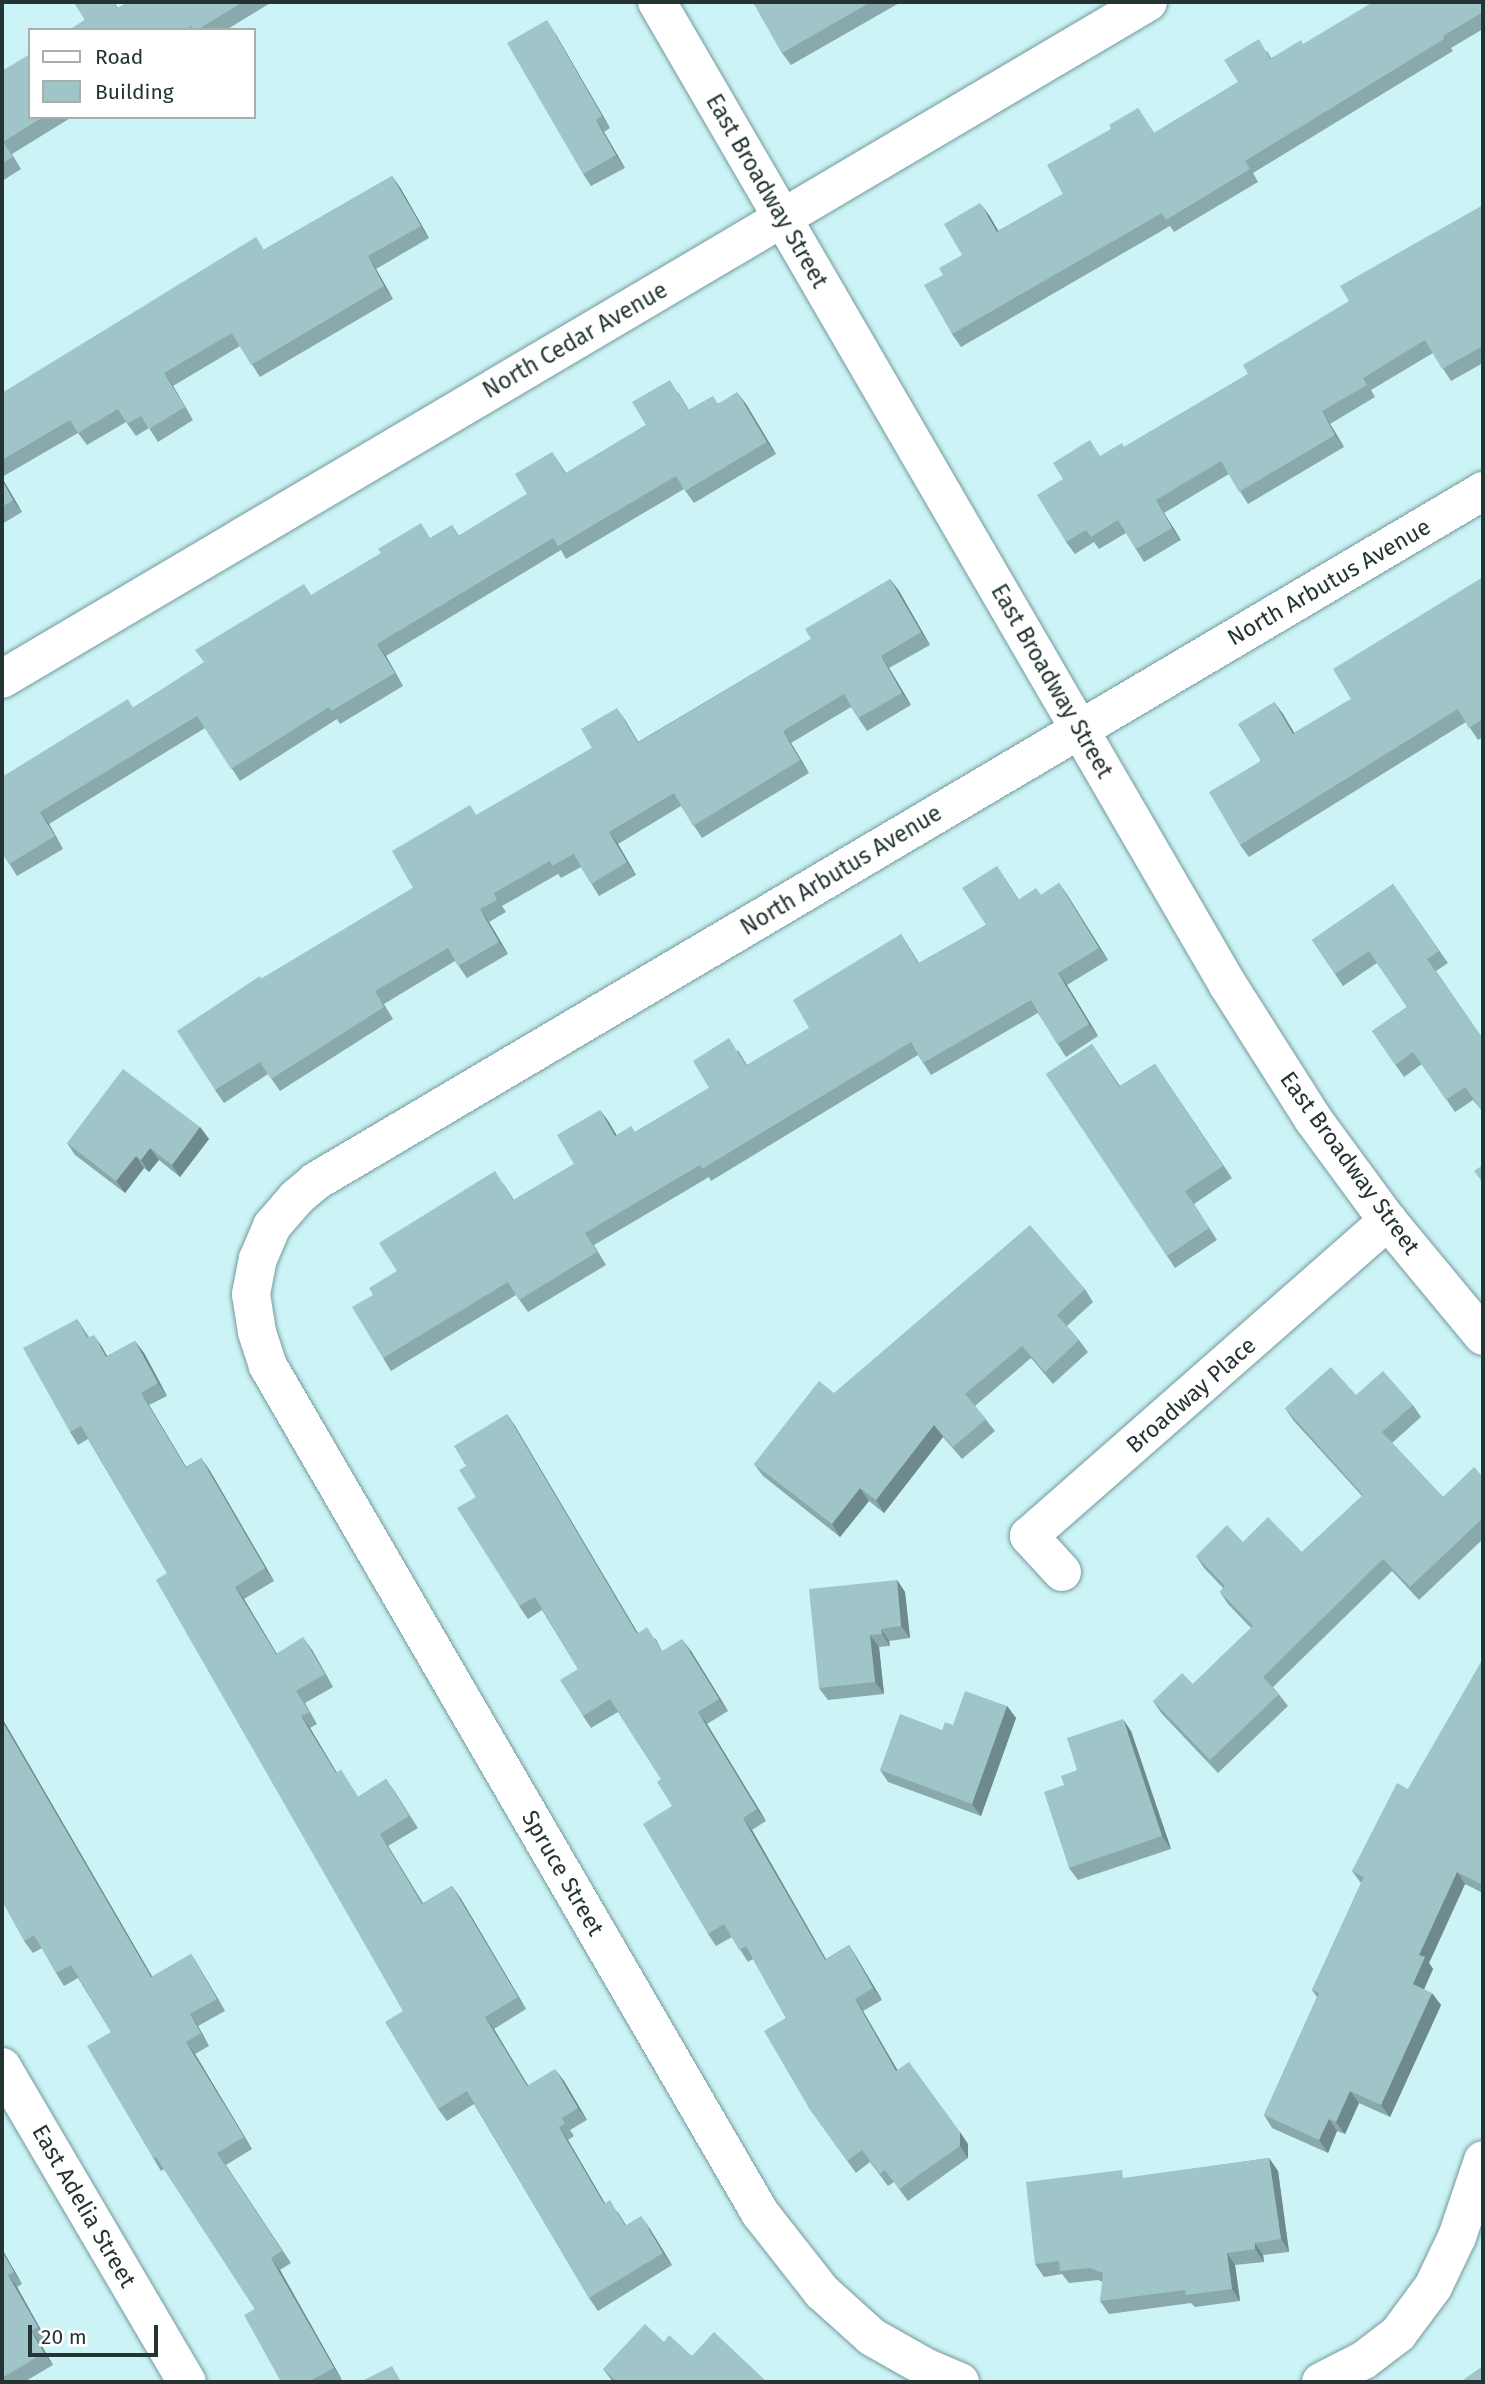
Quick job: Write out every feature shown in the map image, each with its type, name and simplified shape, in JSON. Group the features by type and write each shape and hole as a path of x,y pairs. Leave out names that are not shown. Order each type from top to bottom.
{"street":[{"name":"East Broadway Street","path":"657,2 1228,985 1313,1119 1388,1221 1483,1336"},
{"name":"North Cedar Avenue","path":"2,679 1147,2"},
{"name":"North Arbutus Avenue","path":"251,1294 258,1259 272,1226 296,1198 316,1181 1483,491"},
{"name":"Broadway Place","path":"1062,1572 1029,1536 1388,1221"},
{"name":"Spruce Street","path":"251,1294 257,1332 268,1366 760,2213 822,2292 872,2337 925,2367 960,2382"},
{"name":"East Adelia Street","path":"2,2067 187,2382"},
{"path":"1321,2382 1364,2360 1398,2334 1433,2287 1457,2237 1483,2160"}],"building":[{"path":"74,2 113,2 117,8 128,2 243,2 200,28 72,28 85,20"},
{"path":"753,2 871,2 782,53"},
{"path":"1373,2 1483,2 1483,12 1443,36 1444,39 1245,161 1250,169 1166,220 1162,213 952,334 924,285 943,275 939,268 962,255 944,224 980,203 997,232 1063,194 1047,165 1111,129 1109,125 1138,108 1154,133 1238,82 1224,60 1259,39 1270,59 1301,40 1303,44"},
{"path":"547,20 602,116 596,120 616,155 583,174 507,43"},
{"path":"28,55 28,119 40,119 3,142 13,157 2,163 2,71"},
{"path":"392,176 421,226 368,256 384,286 251,365 232,333 164,373 185,407 149,429 141,416 127,424 118,409 78,433 70,420 2,460 2,393 256,237 264,250"},
{"path":"1483,205 1483,346 1442,369 1425,340 1363,378 1367,385 1322,411 1335,435 1239,492 1221,461 1156,500 1172,528 1136,549 1118,520 1091,537 1086,530 1066,542 1037,495 1063,479 1053,463 1090,440 1100,456 1122,443 1124,447 1248,374 1243,365 1349,301 1340,286"},
{"path":"670,380 688,410 713,396 718,404 737,392 767,442 685,491 676,476 558,546 553,538 377,644 395,673 331,711 329,707 231,769 197,716 40,812 55,836 9,864 2,852 2,777 128,699 133,708 204,662 195,650 304,584 311,595 381,553 378,549 421,523 430,538 452,525 458,536 527,494 515,474 552,452 565,474 646,425 632,402"},
{"path":"2,480 13,500 2,507"},
{"path":"1483,577 1483,719 1469,728 1458,709 1240,845 1209,792 1261,761 1238,724 1274,702 1293,734 1351,699 1333,669"},
{"path":"890,579 921,632 881,656 902,693 858,718 844,694 783,731 800,760 693,826 674,793 609,832 627,862 591,884 574,854 552,866 550,861 494,893 497,900 480,909 499,942 458,966 448,948 375,991 384,1007 271,1079 260,1062 215,1090 177,1031 260,976 261,979 413,888 392,851 470,805 476,815 592,748 581,729 617,708 638,743 811,639 805,629"},
{"path":"997,866 1018,900 1036,888 1041,895 1059,883 1099,948 1058,973 1089,1024 1057,1044 1031,1000 923,1063 911,1042 702,1169 700,1165 585,1233 597,1252 519,1300 508,1282 383,1358 352,1307 373,1295 369,1288 397,1271 379,1243 495,1171 513,1200 574,1164 557,1135 600,1110 615,1136 631,1126 635,1132 709,1088 693,1061 729,1038 746,1066 809,1028 793,1000 901,934 918,964 986,925 962,888"},
{"path":"1393,884 1439,951 1427,959 1483,1039 1483,1112 1465,1087 1446,1100 1413,1052 1395,1065 1372,1031 1407,1007 1369,951 1335,974 1312,940"},
{"path":"1092,1044 1119,1087 1155,1064 1223,1166 1185,1191 1209,1228 1167,1256 1046,1074"},
{"path":"123,1069 200,1127 172,1165 150,1148 141,1160 136,1156 116,1181 67,1143"},
{"path":"1483,1165 1483,1183 1474,1171"},
{"path":"1030,1225 1085,1289 1057,1315 1079,1340 1045,1372 1022,1346 965,1394 986,1419 953,1447 934,1425 876,1500 860,1488 832,1524 754,1464 819,1381 834,1393"},
{"path":"77,1319 87,1338 94,1335 106,1357 135,1341 158,1383 141,1393 186,1468 201,1458 265,1568 235,1587 276,1654 303,1637 325,1674 296,1691 309,1712 301,1716 336,1773 341,1770 358,1797 386,1779 409,1816 380,1834 422,1904 452,1886 518,1997 485,2017 527,2086 555,2069 578,2108 562,2118 565,2124 559,2127 604,2204 610,2200 625,2226 641,2216 663,2253 589,2298 467,2091 438,2109 385,2022 403,2011 156,1580 167,1573 81,1426 70,1432 23,1348"},
{"path":"1331,1367 1356,1395 1383,1371 1413,1405 1382,1432 1443,1497 1474,1467 1483,1477 1483,1518 1410,1587 1383,1559 1263,1677 1279,1694 1210,1760 1153,1701 1182,1673 1193,1684 1253,1626 1220,1592 1225,1586 1196,1556 1227,1525 1243,1542 1268,1517 1302,1552 1363,1495 1285,1408"},
{"path":"507,1414 637,1634 647,1627 662,1651 682,1639 719,1699 698,1712 757,1809 743,1818 825,1960 849,1945 873,1988 855,1999 896,2071 909,2062 960,2132 960,2146 899,2189 885,2170 880,2174 862,2150 847,2161 809,2108 764,2031 786,2018 746,1946 739,1950 724,1924 708,1934 643,1824 672,1806 657,1782 661,1779 610,1699 583,1716 560,1680 578,1669 535,1597 519,1606 457,1508 476,1497 459,1470 466,1466 454,1446"},
{"path":"897,1580 901,1626 881,1629 882,1634 870,1635 875,1682 819,1688 809,1589"},
{"path":"1483,1659 1483,1879 1481,1884 1457,1872 1419,1955 1425,1957 1413,1984 1432,1993 1381,2105 1350,2091 1336,2122 1329,2119 1319,2140 1264,2115 1319,1993 1312,1990 1364,1877 1352,1871 1397,1783 1408,1789"},
{"path":"965,1691 1007,1706 972,1804 880,1770 900,1714 942,1730 945,1722 953,1725"},
{"path":"1123,1719 1162,1836 1069,1868 1044,1792 1064,1785 1061,1776 1077,1770 1067,1738"},
{"path":"2,1721 151,1977 191,1954 217,1999 190,2014 201,2033 186,2042 244,2137 217,2153 282,2251 271,2258 334,2368 308,2382 281,2382 244,2315 255,2309 156,2157 153,2158 87,2046 111,2032 71,1965 56,1973 34,1935 24,1941 2,1901"},
{"path":"1269,2158 1281,2239 1255,2243 1255,2249 1227,2253 1232,2289 1186,2295 1185,2290 1100,2301 1103,2273 1090,2268 1060,2271 1059,2261 1035,2264 1026,2182 1122,2170 1123,2178"},
{"path":"2,2251 14,2272 8,2275 38,2327 31,2331 44,2353 2,2378"},
{"path":"645,2324 664,2342 669,2335 692,2356 714,2332 767,2382 617,2382 603,2369"},
{"path":"392,2366 401,2382 360,2382"},
{"path":"1483,2366 1483,2382 1460,2382"}]}
